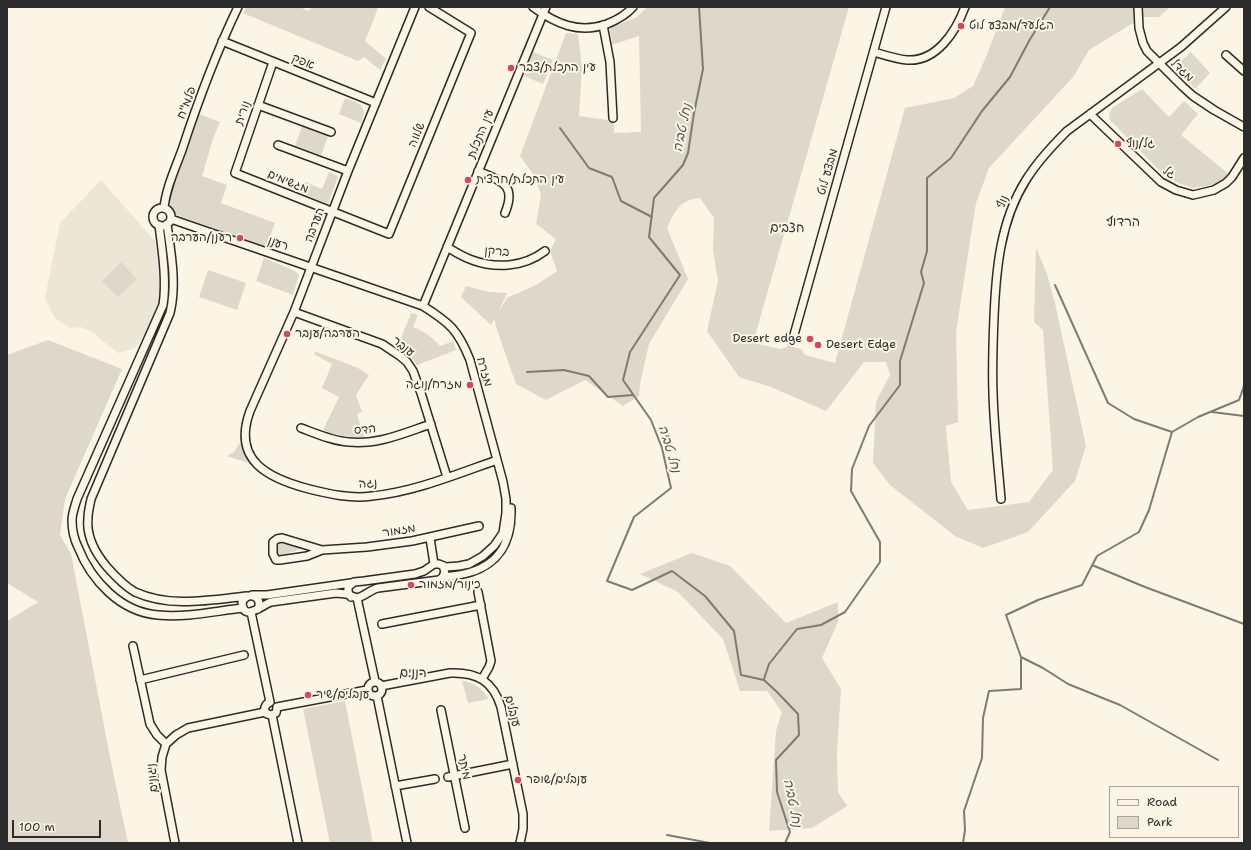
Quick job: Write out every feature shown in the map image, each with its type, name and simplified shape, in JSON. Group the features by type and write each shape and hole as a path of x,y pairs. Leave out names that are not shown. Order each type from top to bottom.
{"street":[{"name":"פלמ\"ח","path":"164,208 164,201 190,123 222,41 238,7"},
{"name":"הערבה","path":"248,452 245,432 246,422 294,312 348,171 415,7"},
{"name":"שלווה","path":"332,212 389,234 471,33 429,7"},
{"path":"533,7 544,10 567,26 578,28 592,28 604,25 623,16 633,7"},
{"name":"מבצע לוט","path":"792,342 886,7"},
{"path":"874,52 908,60 927,56 934,52 949,38 955,29 965,7"},
{"name":"מגדל","path":"1138,7 1139,28 1142,43 1147,51 1193,96 1244,127"},
{"name":"נוף","path":"1001,499 992,376 995,296 1002,242 1010,213 1025,180 1057,141 1073,127 1181,48 1226,7"},
{"name":"עין התכלת","path":"423,306 544,10"},
{"path":"604,25 610,62 613,118"},
{"name":"אפק","path":"222,41 376,103"},
{"path":"1226,55 1244,71"},
{"name":"נורית","path":"235,173 273,62"},
{"path":"258,105 331,132"},
{"name":"גל","path":"1090,114 1161,182 1176,190 1193,195 1214,190 1226,183 1244,158"},
{"path":"278,145 348,171"},
{"path":"478,171 498,180 506,187 510,200 505,213"},
{"name":"מגשימים","path":"235,173 332,212"},
{"path":"351,583 348,590 349,595 357,597 378,588 439,580 443,577 445,572 443,566 439,564 432,565 424,571 415,574 351,583 267,595 186,602 158,600 134,591 118,579 100,559 94,548 89,534 88,519 91,499 170,313 174,299 169,222 170,214 169,211 161,208 156,211 154,216 155,221 159,225 163,254 163,305 77,499 72,520 74,537 82,556 91,573 107,591 139,611 157,615 182,615 243,608 246,611 254,611 271,602 341,593 357,597 365,592 365,587 359,582"},
{"path":"159,225 169,222"},
{"name":"רענן","path":"169,222 423,306"},
{"name":"ברקן","path":"447,247 472,260 500,265 515,264 536,258 545,251"},
{"name":"מזרח","path":"423,306 440,316 451,326 458,334 464,345 470,360 505,493 506,513 503,533 489,552 476,560 460,566 443,566"},
{"name":"ענבר","path":"294,312 382,344 407,362 417,380 447,477"},
{"name":"הדס","path":"301,428 333,439 348,442 362,442 378,441 431,424"},
{"name":"נגה","path":"248,452 261,468 274,477 304,488 338,495 371,496 403,491 497,460"},
{"name":"מזרח","path":"443,577 466,573 481,568 501,552 506,544 509,535 511,510 509,496 497,460"},
{"name":"מזמור","path":"322,550 282,538 273,542 273,554 276,560 280,560 307,556 322,550 395,544 430,538 479,526"},
{"path":"430,538 432,565 428,575 434,580"},
{"path":"382,686 382,692 377,696 370,695 368,690 369,684 375,682 382,686 450,673 467,673 482,679 491,661 478,592"},
{"path":"243,608 242,602 249,596"},
{"path":"249,596 257,598 259,601 259,604 254,611 270,702"},
{"path":"357,597 375,682"},
{"path":"382,624 481,605"},
{"path":"133,646 150,724 157,735 166,744 176,735 188,728 277,712 277,707"},
{"path":"140,680 244,655"},
{"name":"ענבלים","path":"482,679 498,696 501,707 523,814 523,829 520,843"},
{"path":"277,707 368,690"},
{"path":"377,696 407,843"},
{"path":"270,702 276,704 277,707"},
{"path":"270,702 265,706 298,843"},
{"name":"מיתר","path":"441,710 451,776 465,828"},
{"name":"ניגונים","path":"166,744 162,757 161,770 175,843"},
{"path":"451,776 513,764"},
{"path":"395,786 435,779"}],"shaded area":[{"path":"101,180 155,241 160,276 160,307 149,330 135,348 118,353 92,332 81,327 70,328 55,318 45,298 60,223"}],"green space":[{"path":"246,7 300,7 308,11 313,7 378,7 365,41 386,59 380,70 364,57 358,61 243,13"},
{"path":"647,7 849,7 753,343 781,349 788,346 801,349 805,355 835,363 905,108 954,98 973,86 1005,7 1170,7 1159,17 1143,17 1089,50 1074,76 989,168 976,203 956,332 958,422 946,426 951,482 968,510 1029,502 1053,470 1043,330 1034,322 1036,248 1047,274 1055,303 1086,446 1075,481 1028,532 983,548 955,536 890,485 873,463 876,402 890,375 886,362 864,362 826,411 771,387 739,377 707,331 718,281 713,251 714,218 700,198 687,201 682,204 675,212 667,228 688,279 649,344 640,384 639,396 623,406 585,380 546,400 516,384 494,319 491,325 461,297 466,286 490,292 507,293 498,313 507,298 536,285 557,271 550,251 556,239 536,224 541,194 533,174 520,156 566,33 578,34 582,67 579,116 614,121 614,133 641,132 639,36 612,45 610,28 637,17"},
{"path":"533,52 553,60 543,84 524,76"},
{"path":"1191,52 1210,73 1195,89 1178,71 1176,66"},
{"path":"1142,89 1169,117 1184,101 1198,114 1181,135 1230,175 1219,183 1193,188 1169,178 1159,170 1110,120 1109,114 1112,108"},
{"path":"345,98 362,106 364,112 361,123 339,114"},
{"path":"199,114 220,122 213,139 202,176 227,185 221,203 275,223 266,247 177,215 170,206 171,195"},
{"path":"303,124 329,134 321,155 295,146"},
{"path":"329,172 338,176 328,204 301,193 305,182 322,189"},
{"path":"264,258 295,271 299,275 293,295 256,281"},
{"path":"121,262 137,279 118,297 102,281"},
{"path":"208,270 246,283 237,310 199,297"},
{"path":"411,313 418,315 413,327 421,330 440,346 453,341 456,350 417,365 405,350 398,346"},
{"path":"48,340 122,369 65,499 60,535 71,554 128,843 7,843 7,621 38,602 7,583 7,355"},
{"path":"314,351 358,368 369,375 356,395 362,412 357,414 364,437 353,437 323,430 339,397 322,388 332,364 315,355"},
{"path":"241,441 242,450 248,463 227,456 234,452"},
{"path":"276,543 304,548 279,556 276,549"},
{"path":"692,553 730,566 786,623 838,602 838,622 822,658 841,689 837,753 838,792 847,806 812,828 769,831 776,731 782,712 767,691 740,691 723,639 678,592 640,574"},
{"path":"462,681 471,683 478,687 489,699 468,703"},
{"path":"345,701 373,843 330,843 303,709"}],"waterway":[{"name":"נחל טביה","path":"699,7 703,69 688,153 683,165 654,198 649,237 680,275 630,352 623,380 651,420 662,448 671,488 634,517 607,581 632,590 672,571 705,596 734,631 741,675 764,680 798,714 799,735 776,760 777,792 790,832 785,843"},
{"path":"764,679 769,664 797,629 821,625 845,612 880,562 880,542 851,491 852,469 869,426 900,385 900,361 924,283 921,272 927,251 927,178 951,158 982,111 1010,77 1029,41 1050,7"},
{"path":"560,128 589,168 612,177 621,201 652,217"},
{"path":"1055,285 1108,403 1134,419 1172,432"},
{"path":"527,372 564,370 589,376 608,397 633,395"},
{"path":"963,843 965,830 964,811 982,758 983,718 989,691 1021,689 1021,657 1006,615 1038,600 1082,585 1097,556 1139,532 1149,510 1172,432 1198,417 1239,400 1244,386"},
{"path":"1212,412 1244,416"},
{"path":"1092,565 1145,587 1244,624"},
{"path":"1021,657 1043,668 1068,684 1120,705 1218,760"},
{"path":"667,835 710,843"}],"place":[{"name":"הגלעד/מבצע לוט","path":"961,26"},
{"name":"עין התכלת/צבר","path":"511,68"},
{"name":"גל/נוף","path":"1118,144"},
{"name":"עין התכלת/חרצית","path":"468,180"},
{"name":"רענן/הערבה","path":"240,238"},
{"name":"הערבה/ענבר","path":"287,334"},
{"name":"Desert edge","path":"810,339"},
{"name":"Desert Edge","path":"818,345"},
{"name":"מזרח/נוגה","path":"470,385"},
{"name":"כינור/מזמור","path":"411,585"},
{"name":"ענבלים/שיר","path":"308,695"},
{"name":"ענבלים/שופר","path":"518,780"}],"district":[{"name":"הרדוף","path":"1123,223"},
{"name":"חצבים","path":"787,229"},
{"name":"רננים","path":"413,674"}]}
